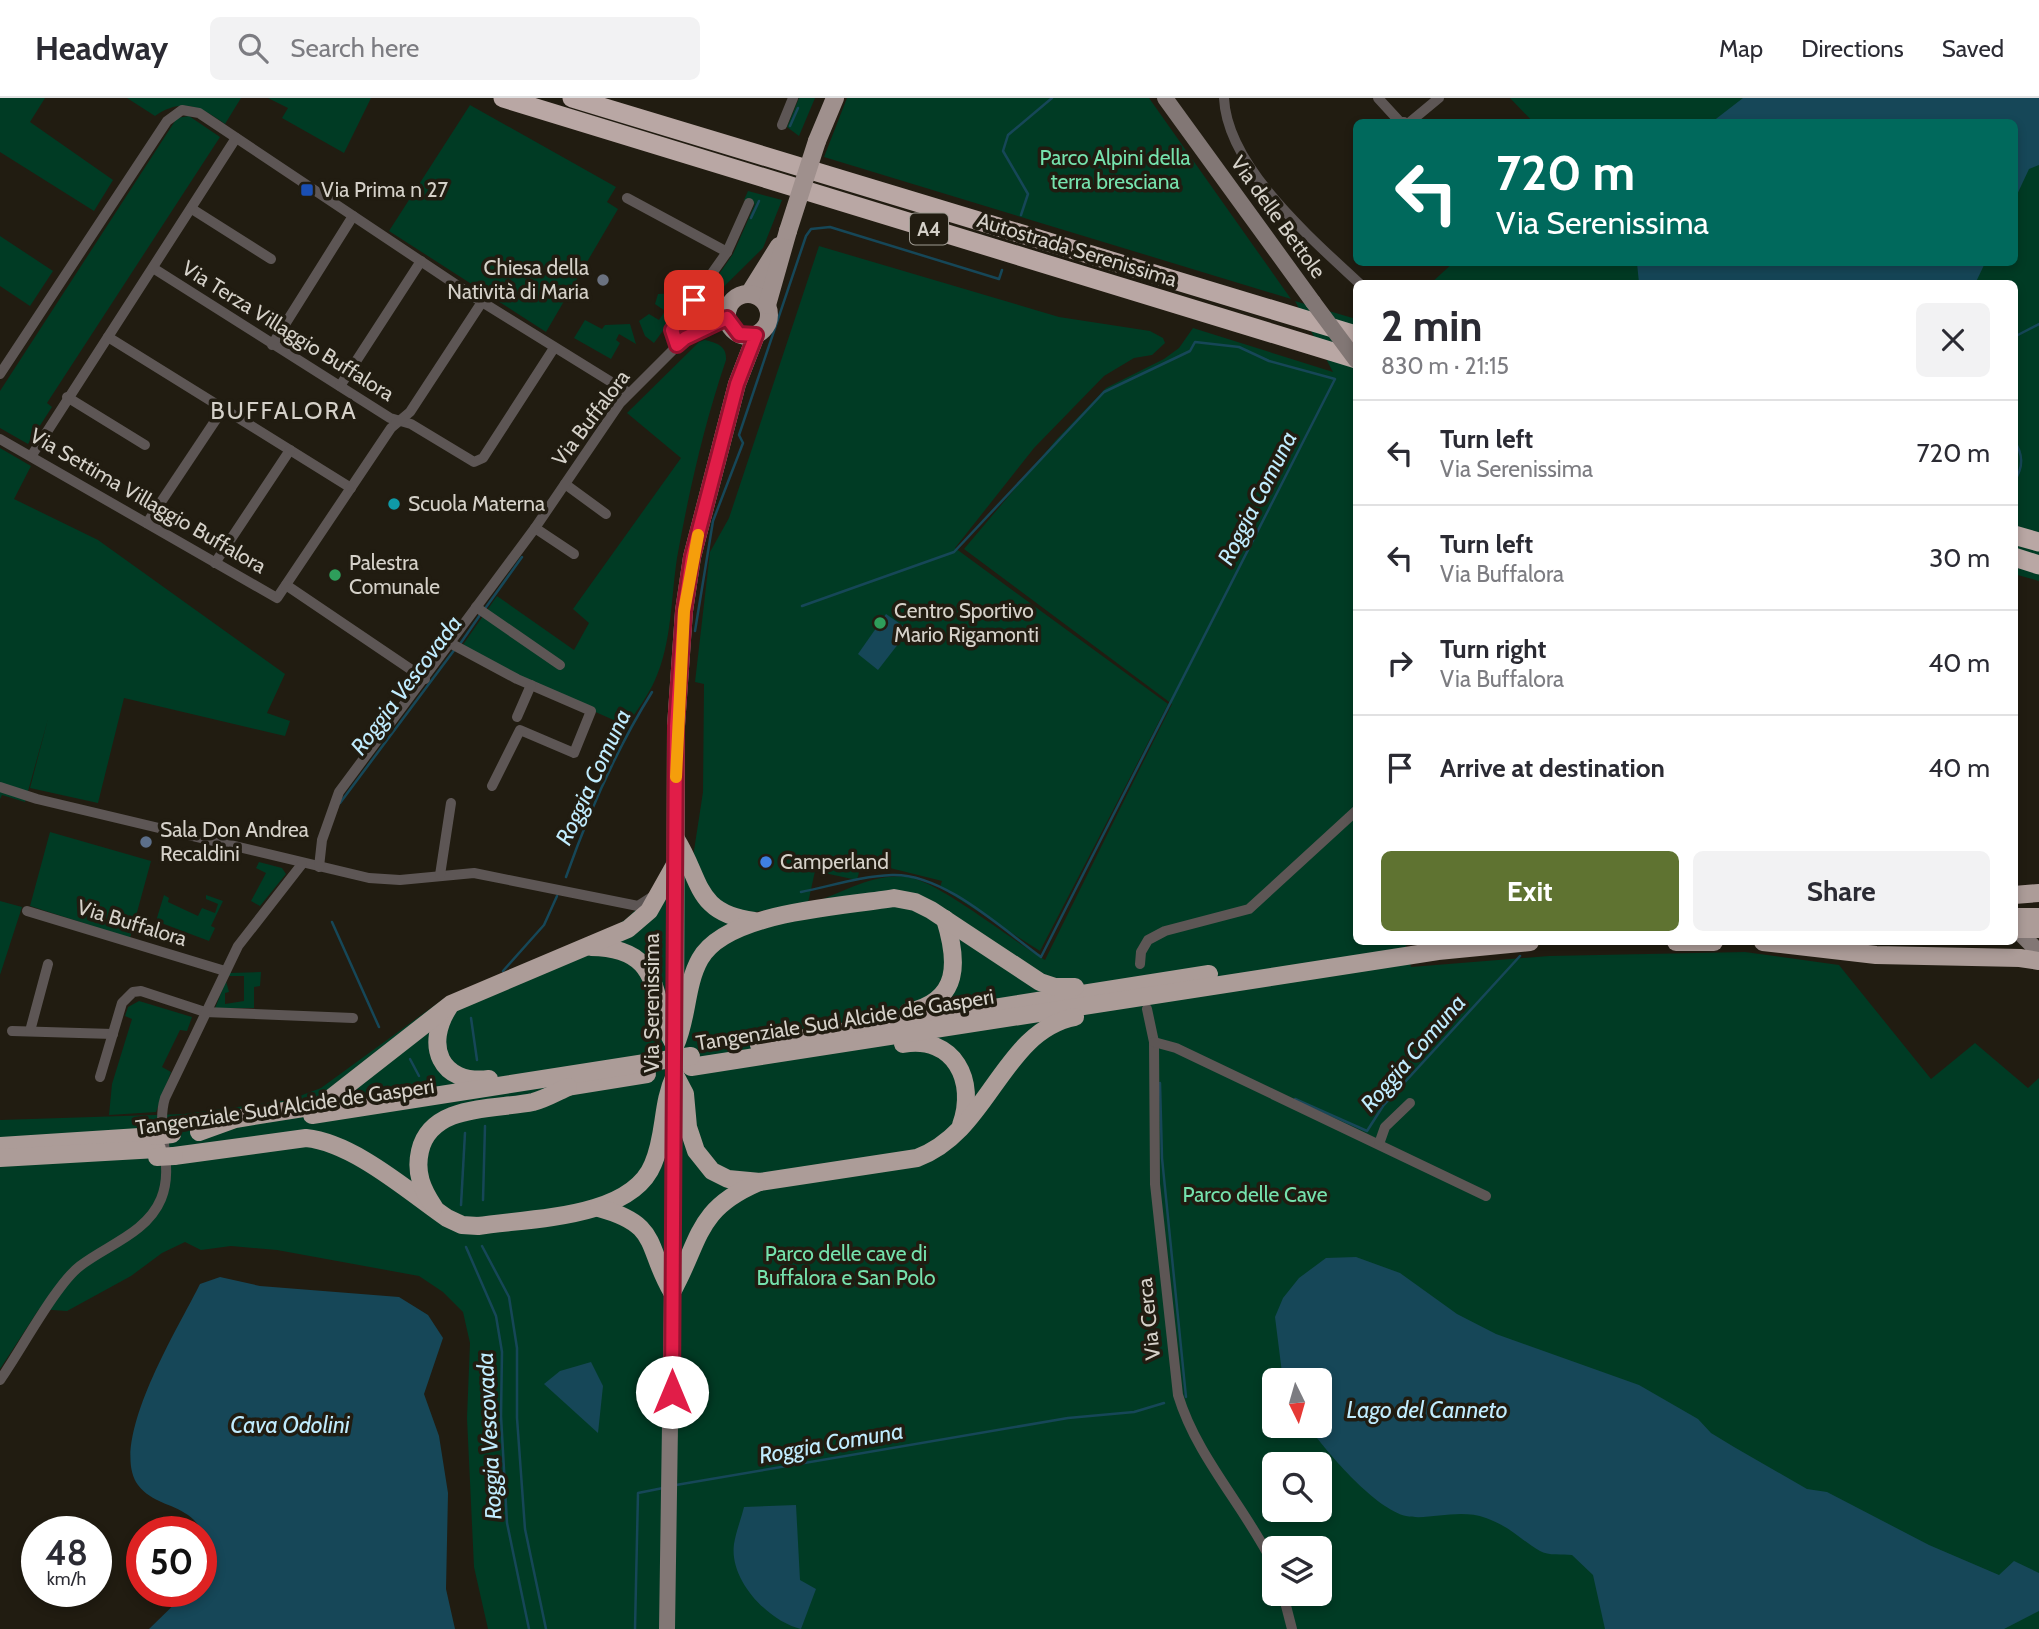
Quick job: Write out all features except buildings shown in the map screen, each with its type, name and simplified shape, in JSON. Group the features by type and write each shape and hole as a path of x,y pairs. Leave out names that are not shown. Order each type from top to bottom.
{"highway":[{"name":"Autostrada Serenissima","path":"503,98 1353,358"},
{"name":"Autostrada Serenissima","path":"572,98 1353,334"},
{"path":"2018,535 2039,542"},
{"path":"2018,558 2039,565"},
{"path":"676,839 686,854 697,888 707,901 733,918 754,921"},
{"path":"199,1132 235,1119 322,1104 452,1004 628,929 649,911 676,863"},
{"path":"2018,895 2039,893"},
{"path":"675,1046 683,1029 691,981 699,960 719,938 754,921 894,898 915,901 1023,973 1055,987 1144,977 1169,987"},
{"path":"2018,918 2037,921"},
{"path":"805,1037 824,1027 844,1022 922,1009 941,997 948,986 954,965 954,953 944,919"},
{"path":"2018,932 2037,921"},
{"name":"Tangenziale Sud Alcide de Gasperi","path":"0,1146 165,1146 199,1132 617,1066 674,1066 792,1052 1406,945"},
{"name":"Tangenziale Sud Alcide de Gasperi","path":"0,1158 130,1152 568,1087 805,1037 1438,951 1499,945"},
{"path":"1789,945 1876,955 2020,958 2039,961"},
{"path":"588,947 622,952 648,971 660,996 666,1031 675,1046"},
{"path":"674,1066 685,1094 691,1138 703,1163 728,1179 760,1182 916,1158 935,1151 959,1132 1024,1047 1049,1025 1061,1019 1137,1007 1169,987"},
{"path":"452,1004 441,1020 437,1043 444,1064 457,1076 469,1080 485,1080 579,1065 617,1066"},
{"path":"792,1052 840,1055 915,1042 939,1047 953,1059 964,1080 967,1109 959,1132"},
{"path":"165,1146 306,1138 321,1140 349,1152 462,1225 478,1226 598,1208 624,1198 650,1172 659,1147 666,1095 674,1066"},
{"path":"435,1210 423,1191 418,1162 422,1145 435,1126 462,1112 536,1101 568,1087"},
{"path":"672,1292 705,1220 721,1203 760,1182"},
{"path":"598,1208 622,1214 646,1233 654,1246 661,1273 672,1292"}],"main road":[{"name":"Via Serenissima","path":"667,1629 675,1046 676,726 684,611 692,557 748,334 768,322 767,305 788,231 817,141 835,98"},
{"name":"Via delle Bettole","path":"1165,98 1353,355"},
{"name":"Via Serenissima","path":"727,318 730,304 749,294 788,231"},
{"path":"749,294 762,299 767,305"},
{"path":"727,318 748,334"},
{"path":"2018,932 2039,952"}],"street":[{"path":"782,125 793,98"},
{"name":"Via delle Bettole","path":"1224,98 1229,130 1241,156 1313,240 1356,280"},
{"path":"1378,98 1397,119"},
{"path":"1414,119 1440,98"},
{"path":"0,374 167,121 175,113 191,110 482,302 629,393"},
{"path":"32,455 236,138"},
{"path":"626,198 727,252"},
{"path":"677,345 672,330 727,252 749,203"},
{"path":"192,209 271,260"},
{"path":"272,345 353,216"},
{"path":"340,386 421,261"},
{"name":"Via Terza Villaggio Buffalora","path":"153,268 390,418 477,462 554,348"},
{"path":"425,679 286,585 391,428 410,412 482,302"},
{"name":"Via Buffalora","path":"319,867 326,828 339,792 425,679 455,646 476,607 629,393 685,338 727,318"},
{"path":"108,337 351,488"},
{"path":"67,397 145,445"},
{"path":"147,523 223,408"},
{"name":"Via Settima Villaggio Buffalora","path":"0,439 277,598 286,585"},
{"path":"215,564 290,450"},
{"name":"Via Buffalora","path":"565,484 606,514"},
{"path":"535,527 574,554"},
{"path":"476,607 561,665"},
{"path":"455,646 531,685 591,711 574,754 520,730 492,786"},
{"path":"517,717 531,685"},
{"path":"0,787 37,799 369,878 400,880 440,875 485,874 638,906 660,893"},
{"path":"440,875 451,803"},
{"path":"1140,964 1141,952 1148,940 1165,931 1249,909 1353,814"},
{"path":"0,1380 70,1275 136,1229 157,1207 167,1174 163,1105 225,971 251,927 302,864"},
{"name":"Via Buffalora","path":"27,911 225,971"},
{"path":"30,1031 48,964"},
{"path":"100,1077 122,1003 133,992 141,991 205,1012 353,1018"},
{"name":"Via Cerca","path":"1147,1009 1154,1042 1155,1184 1178,1395 1191,1428 1262,1540"},
{"path":"12,1031 113,1034"},
{"path":"1154,1042 1176,1048 1486,1196"},
{"path":"1379,1144 1385,1127 1410,1103"},
{"path":"1286,1606 1292,1629"}],"green space":[{"path":"0,98 45,98 30,122 113,180 94,211 0,152"},
{"path":"127,98 241,98 225,124 190,106 173,107 155,116"},
{"path":"268,98 371,98 344,153 282,118 288,108"},
{"path":"799,98 815,98 799,136 787,127"},
{"name":"Parco Alpini della terra bresciana","path":"847,98 1149,98 1291,299 824,157"},
{"path":"1510,98 2039,98 2039,581 2018,575 2018,280 1434,280 1450,266 2018,266 2018,119 1530,119"},
{"path":"470,105 616,187 607,202 618,209 546,332 389,231"},
{"path":"189,116 220,137 47,403 52,407 28,444 0,428 0,391 177,118"},
{"path":"748,191 782,200 763,248 680,330 733,254 755,204 744,200"},
{"path":"0,236 53,271 30,306 0,286"},
{"name":"Centro Sportivo Mario Rigamonti","path":"819,246 1059,317 1150,331 1163,338 1165,343 1152,355 1134,358 1104,376 1034,448 955,548 1168,704 1040,951 940,887 942,881 862,861 857,880 815,871 808,903 743,914 713,901 693,857 703,792 704,684 695,682 710,552 729,518"},
{"path":"687,285 691,292 654,343 645,336 639,321 649,314 659,320 665,311 655,304 658,294 678,293"},
{"name":"Parco delle cave di Buffalora e San Polo","path":"1295,301 1353,318 1353,945 1406,945 1411,967 1549,956 1745,952 1839,965 1931,1079 1975,1043 2028,1088 2039,1078 2039,1629 488,1629 474,1567 467,1418 470,1343 463,1312 443,1292 419,1276 277,1250 231,1246 201,1250 185,1242 162,1253 131,1276 67,1311 39,1309 0,1369 0,1120 185,1114 289,1100 321,1088 446,997 611,929 626,919 683,864 691,891 708,912 721,913 746,914 784,910 809,904 868,881 907,877 956,900 1045,960 1172,704 964,549 1056,440 1106,388 1164,359 1179,348 1193,328 1333,372"},
{"path":"585,320 602,329 605,325 630,324 636,344 619,334 616,340 620,343 611,359 574,338"},
{"path":"705,340 723,348 726,360 704,434 687,508 661,666 627,726 517,677 462,646 497,596 574,650 589,623 573,609 681,458 627,413 699,342"},
{"path":"0,448 31,466 14,499 98,540 285,674 267,713 290,721 285,736 124,698 98,803 30,788 48,719 25,802 2,795 0,799"},
{"path":"50,832 151,861 130,938 30,906"},
{"path":"259,862 282,868 286,874 260,906 251,901 266,873 256,868"},
{"path":"164,895 169,898 168,902 198,916 202,908 215,913 218,904 206,899 206,895 223,901 211,926 215,928 209,941 156,921"},
{"path":"0,901 22,907 0,975"},
{"path":"261,972 260,986 254,987 254,1008 215,1008 226,981 229,992 225,993 225,1004 244,1001 244,976 228,976 229,973"},
{"path":"139,1001 192,1017 187,1031 180,1030 162,1067 171,1072 156,1112 109,1115 112,1084 132,1019 125,1016 128,1007"}],"water":[{"path":"1743,98 2039,98 2039,165 2029,169 2018,192 2018,119 1716,119"},
{"path":"1637,266 1984,266 1977,280 1639,280"},
{"path":"886,614 909,630 878,670 858,654"},
{"name":"Lago del Canneto","path":"1356,1257 1400,1273 1457,1314 1496,1334 1639,1385 1698,1419 1711,1433 1807,1489 1827,1492 1929,1545 1999,1575 2014,1561 2039,1573 2039,1611 2004,1629 1605,1629 1593,1575 1572,1555 1543,1553 1503,1526 1475,1515 1415,1517 1394,1511 1354,1480 1317,1438 1332,1438 1332,1368 1281,1368 1275,1317 1283,1298 1299,1278 1326,1258"},
{"name":"Cava Odolini","path":"220,1277 260,1286 399,1297 428,1315 443,1338 424,1394 439,1436 448,1493 446,1589 455,1629 149,1629 172,1607 217,1607 217,1516 190,1516 149,1496 138,1485 131,1466 132,1441 139,1413 163,1354 200,1284"},
{"path":"591,1362 603,1386 598,1433 544,1384 560,1371"},
{"path":"796,1505 800,1580 816,1589 801,1629 776,1617 753,1597 744,1585 734,1558 734,1544 744,1507"}],"waterway":[{"name":"Roggia Comuna","path":"1021,215 1028,194 1003,151 1008,135 1052,98"},
{"name":"Roggia Vescovada","path":"790,126 798,108"},
{"name":"Roggia Vescovada","path":"751,218 759,201"},
{"name":"Roggia Comuna","path":"695,631 713,521 743,443 739,435 806,236 811,229 830,227 999,279 1002,270"},
{"name":"Roggia Comuna","path":"2018,335 2039,324"},
{"name":"Roggia Comuna","path":"801,892 869,877 911,877 931,883 971,904 1041,957 1335,379 1269,361 1239,347 1195,342 1190,351 1104,392 954,552 802,606"},
{"name":"Roggia Comuna","path":"2018,448 2021,461 2018,473"},
{"name":"Roggia Vescovada","path":"484,610 522,557"},
{"name":"Roggia Vescovada","path":"460,644 480,615"},
{"name":"Roggia Vescovada","path":"340,803 455,649"},
{"name":"Roggia Comuna","path":"566,877 604,782 652,692"},
{"name":"Roggia Comuna","path":"503,971 544,925 557,896"},
{"name":"Roggia Vescovada","path":"332,922 379,1027"},
{"name":"Roggia Comuna","path":"1295,1099 1367,1131 1383,1106 1520,956"},
{"name":"Roggia Comuna","path":"471,1018 477,1060"},
{"name":"Roggia Vescovada","path":"410,1059 419,1076"},
{"name":"Roggia Comuna","path":"1160,1083 1162,1158 1186,1397"},
{"name":"Roggia Comuna","path":"483,1200 485,1126"},
{"name":"Roggia Vescovada","path":"461,1205 465,1133"},
{"name":"Roggia Comuna","path":"482,1246 509,1297 517,1348 517,1418 525,1529 546,1629"},
{"name":"Roggia Vescovada","path":"466,1247 496,1316 502,1352 501,1416 507,1523 529,1629"},
{"name":"Roggia Comuna","path":"676,1485 1068,1418 1134,1412 1164,1403"},
{"name":"Roggia Comuna","path":"635,1629 638,1493 663,1488"}],"slow traffic":[{"path":"676,777 676,726 684,611 698,535"}],"place":[{"name":"Via Prima n 27","path":"307,190"},
{"name":"Chiesa della Natività di Maria","path":"603,280"},
{"name":"Scuola Materna","path":"394,504"},
{"name":"Palestra Comunale","path":"335,575"},
{"name":"Centro Sportivo Mario Rigamonti","path":"880,623"},
{"name":"Sala Don Andrea Recaldini","path":"146,842"},
{"name":"Camperland","path":"766,862"}],"district":[{"name":"BUFFALORA","path":"284,411"}],"route":[{"path":"672,1392 676,726 680,656 692,557 737,384 756,335 739,334 729,325 727,318 685,338 677,345 672,330 694,300"}],"park label":[{"name":"Parco delle Cave","path":"1255,1195"}]}
